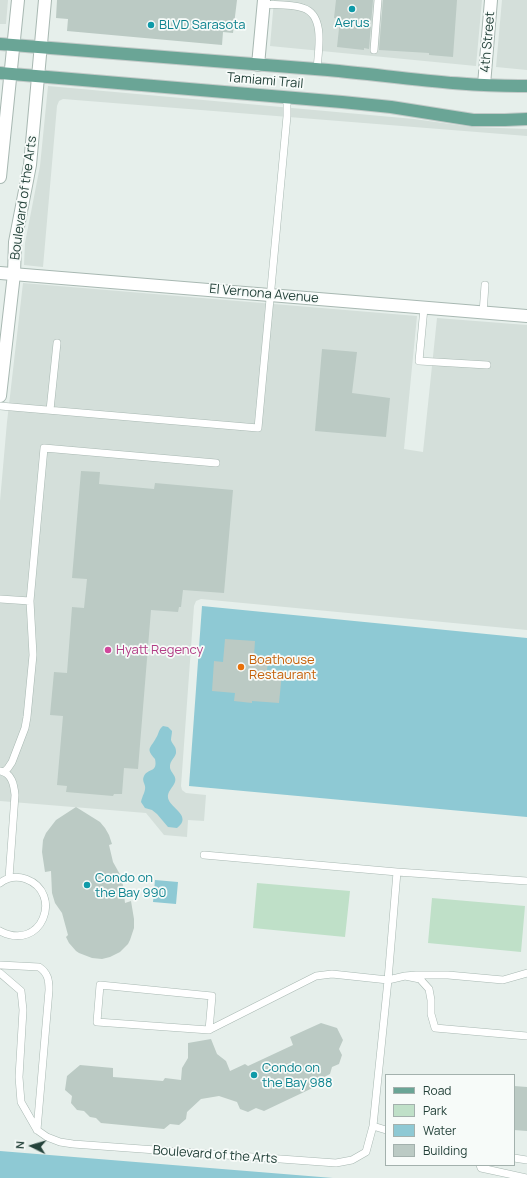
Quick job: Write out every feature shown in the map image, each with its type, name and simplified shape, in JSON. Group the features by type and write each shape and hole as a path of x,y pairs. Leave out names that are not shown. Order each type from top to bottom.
{"main road":[{"name":"Tamiami Trail","path":"0,44 317,69 484,85 527,86"},
{"name":"Tamiami Trail","path":"5,73 391,107 473,120 527,119"},
{"path":"473,120 527,127"}],"street":[{"name":"Boulevard of the Arts","path":"0,177 5,73 14,45 18,0"},
{"name":"Boulevard of the Arts","path":"0,396 14,274 16,242 30,165 45,0"},
{"name":"4th Street","path":"484,85 492,0"},
{"path":"258,65 263,2"},
{"name":"El Vernona Avenue","path":"0,273 527,316"}],"lane":[{"path":"374,50 378,0"},
{"path":"263,2 305,8 312,14 319,24 317,69"},
{"path":"0,406 258,428 287,116 287,97"},
{"path":"483,312 485,285"},
{"path":"424,308 419,361 487,365"},
{"path":"50,410 57,343"},
{"path":"9,878 16,795 11,778 2,771 8,768 12,762 25,728 27,717 32,665 30,601 44,448 216,463"},
{"path":"0,600 30,601"},
{"path":"204,855 397,872 527,881"},
{"name":"Boulevard of the Arts","path":"37,1130 60,1142 73,1144 336,1163 352,1160 366,1152 373,1126 397,872"},
{"path":"0,883 9,878 22,878 31,881 38,887 46,904 42,922 36,929 28,934 19,936 10,935 0,931"},
{"path":"0,965 39,967 44,970 48,977 49,990 37,1130"},
{"path":"0,973 21,991 23,1010 19,1077 21,1102 37,1130"},
{"path":"209,1030 212,996 100,985 97,1022 209,1030 316,976 332,974 388,980 416,975 448,975 503,980 527,973"},
{"path":"405,976 420,979 429,989 431,1014 435,1028 527,1036"},
{"path":"373,1126 385,1130"},
{"path":"515,1158 527,1160"},
{"path":"480,1166 481,1168 527,1178"}],"shaded area":[{"path":"0,0 8,0 6,24 0,24"},
{"path":"274,0 482,0 476,66 270,46"},
{"path":"502,0 527,0 527,70 496,67"},
{"path":"48,86 414,119 472,127 527,129 527,136 63,99 59,101 57,106 43,267 24,265 25,243 40,166"},
{"path":"23,283 417,316 404,449 423,452 437,318 527,325 527,630 201,599 196,601 194,606 181,786 182,790 186,793 206,795 204,821 188,820 187,837 164,835 146,813 0,801 0,501 7,422"}],"green space":[{"path":"257,883 350,891 345,937 253,928"},
{"path":"432,898 525,906 521,952 428,943"}],"water":[{"path":"202,606 527,638 527,817 189,786"},
{"path":"163,726 168,727 172,731 171,740 176,749 176,753 170,765 170,768 175,776 175,780 169,791 168,798 182,816 183,820 177,828 168,827 157,814 152,810 145,808 141,802 145,788 143,777 154,768 156,763 150,752 150,748"},
{"path":"155,880 178,882 176,904 153,902"},
{"path":"0,1151 333,1178 0,1178"}],"building":[{"name":"BLVD Sarasota","path":"57,0 237,0 233,33 223,32 222,45 67,31 68,19 56,18"},
{"path":"336,0 373,0 369,49 364,48 364,50 337,47 340,19 334,18"},
{"path":"383,0 457,0 453,57 429,55 429,53 379,50"},
{"path":"322,349 357,352 352,393 390,398 386,437 315,431"},
{"name":"Hyatt Regency","path":"81,471 100,472 99,484 154,489 155,483 233,490 224,593 183,590 181,607 179,607 178,612 151,610 138,769 124,768 122,794 114,794 113,796 66,792 67,786 57,785 63,716 50,715 54,672 67,673 72,607 84,608 87,579 72,578"},
{"name":"Boathouse Restaurant","path":"225,639 255,641 254,656 268,657 267,671 282,673 279,703 234,701 235,693 212,691 214,661 223,662"},
{"name":"Condo on the Bay 990","path":"76,807 100,822 105,828 112,844 109,845 113,862 122,878 125,903 131,901 134,928 128,944 120,952 102,959 92,958 79,953 69,943 66,937 68,935 62,913 55,903 52,893 51,871 45,872 42,852 43,840 46,833 56,820"},
{"name":"Condo on the Bay 988","path":"321,1023 337,1028 343,1040 339,1049 342,1055 339,1064 332,1067 330,1074 324,1077 321,1084 264,1111 256,1108 248,1112 240,1109 237,1102 219,1096 201,1099 187,1112 186,1119 179,1125 170,1124 164,1129 101,1123 96,1118 90,1117 84,1111 77,1110 71,1103 72,1096 65,1090 67,1076 80,1065 113,1068 113,1077 163,1081 165,1078 181,1080 182,1068 188,1058 188,1043 211,1039 217,1054 226,1061 230,1071 245,1064 248,1066 293,1045 290,1037"},
{"path":"515,1086 527,1087 527,1131 515,1130"}],"place":[{"name":"Aerus","path":"352,9"},
{"name":"BLVD Sarasota","path":"151,25"},
{"name":"Hyatt Regency","path":"108,650"},
{"name":"Boathouse Restaurant","path":"241,667"},
{"name":"Condo on the Bay 990","path":"87,885"},
{"name":"Condo on the Bay 988","path":"254,1075"}]}
